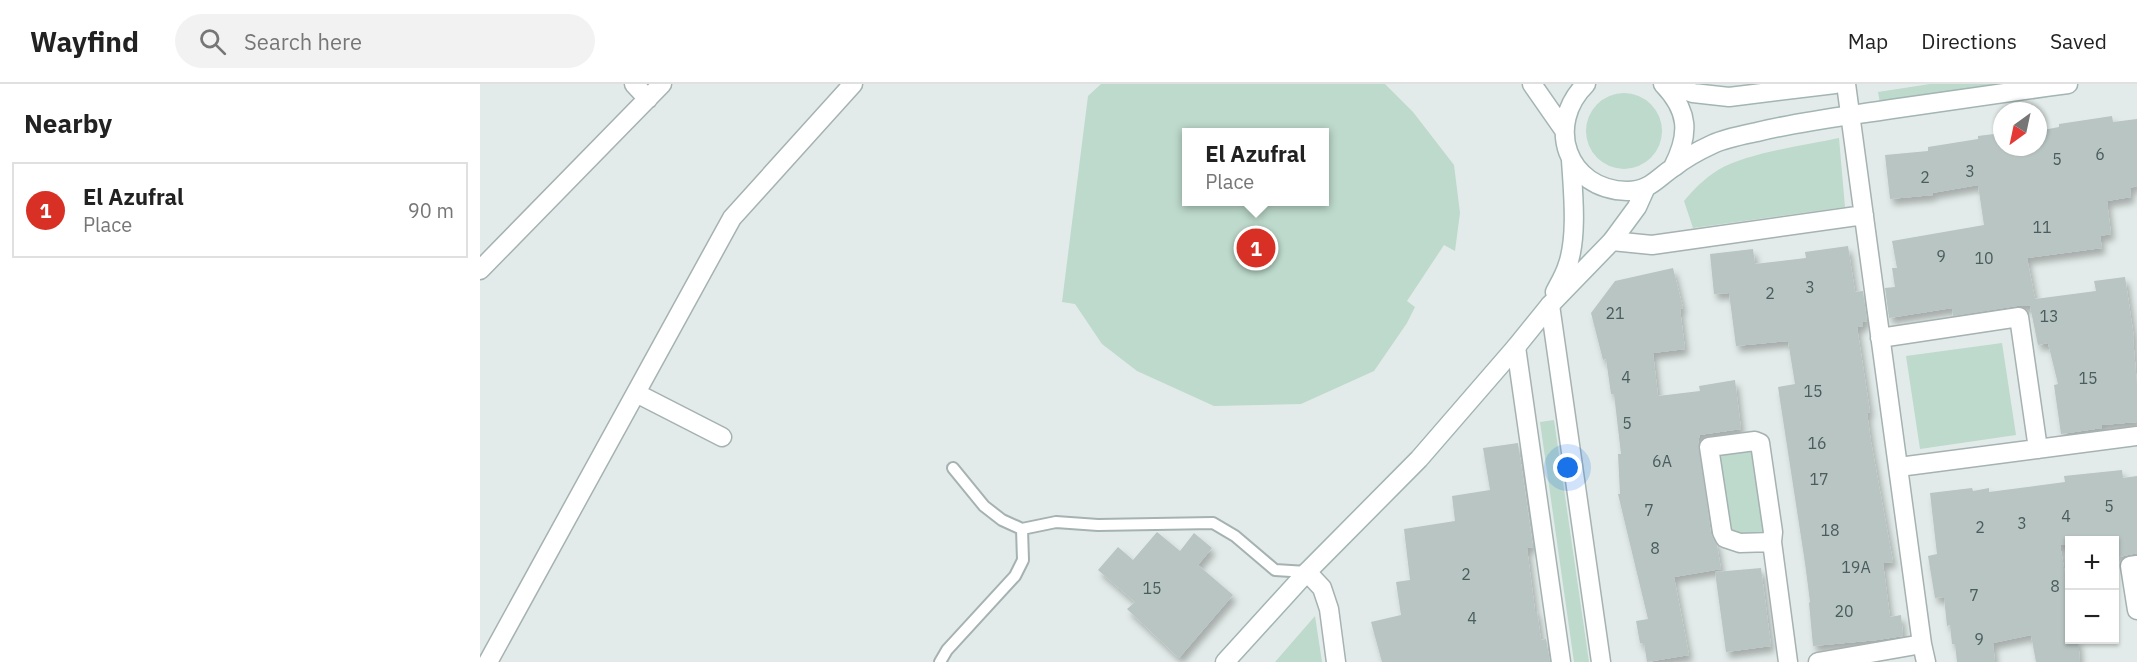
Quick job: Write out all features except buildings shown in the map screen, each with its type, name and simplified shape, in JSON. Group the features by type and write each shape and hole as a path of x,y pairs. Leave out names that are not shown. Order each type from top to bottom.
{"street":[{"path":"634,84 648,99"},
{"path":"480,270 662,84"},
{"path":"488,662 732,218 854,84"},
{"path":"1532,84 1564,130"},
{"path":"1586,84 1576,94 1567,111 1564,130 1574,195 1573,231 1568,266 1550,305 1601,662"},
{"path":"1662,84 1673,95 1682,112 1685,130 1682,150 1673,167"},
{"path":"1669,84 1693,93 1729,97 1835,84"},
{"path":"1846,84 1926,662"},
{"path":"1570,160 1582,174 1596,184 1612,190 1629,191 1646,187 1661,179 1673,167 1715,143 1757,132 1851,115 2068,84"},
{"path":"1226,662 1307,572 1419,459 1550,305 1612,241 1637,207 1646,187"},
{"path":"1612,241 1652,245 1864,215"},
{"path":"1880,338 2019,317 2038,449"},
{"path":"1516,347 1561,662"},
{"path":"636,393 722,436"},
{"path":"1899,467 2137,436"},
{"path":"1772,542 1740,543 1725,538 1722,532 1709,447 1755,441 1760,443 1788,662"},
{"path":"2137,565 2130,566 2137,610"},
{"path":"1307,572 1322,588 1329,609 1336,662"},
{"path":"1818,662 1922,644"}],"lane":[{"path":"953,468 984,506 1002,520 1022,529 1056,522 1098,525 1213,523 1234,536 1275,570 1307,572"},
{"path":"940,662 947,650 1015,576 1023,560 1022,529"}],"green space":[{"path":"1101,84 1385,84 1413,112 1454,165 1460,213 1455,251 1444,245 1407,301 1415,307 1407,323 1374,371 1301,404 1214,406 1137,371 1102,344 1075,304 1062,302 1088,96"},
{"path":"1930,84 2008,84 1880,103 1878,92"},
{"path":"1617,93 1631,93 1645,99 1656,110 1662,124 1659,146 1651,158 1631,169 1617,169 1603,163 1592,152 1586,138 1586,124 1592,110 1603,99"},
{"path":"1839,138 1845,207 1693,228 1684,201 1718,170 1760,154"},
{"path":"2002,343 2016,435 1920,449 1906,356"},
{"path":"1554,420 1589,662 1574,662 1540,422"},
{"path":"1744,449 1751,451 1755,457 1766,532 1746,535 1737,534 1729,528 1718,453"},
{"path":"1315,616 1322,662 1275,662"}],"place":[{"name":"El Azufral","path":"1256,248"}]}
